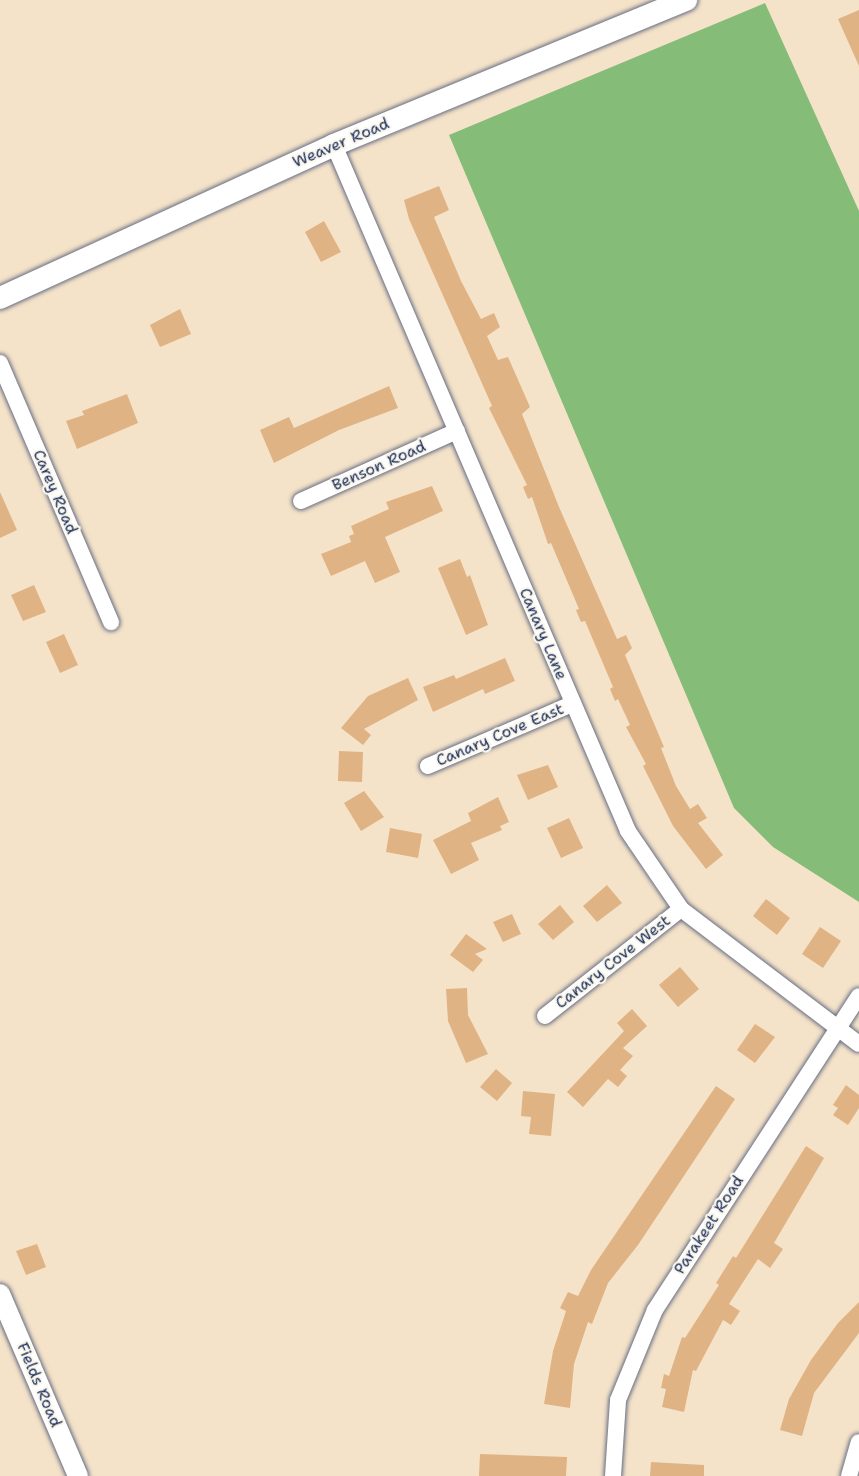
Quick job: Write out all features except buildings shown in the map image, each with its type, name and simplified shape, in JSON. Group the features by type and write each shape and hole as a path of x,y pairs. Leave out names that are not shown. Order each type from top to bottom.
{"main road":[{"name":"Weaver Road","path":"0,298 334,145 686,0"}],"street":[{"name":"Canary Lane","path":"334,145 628,831 681,909 859,1044"},
{"name":"Carey Road","path":"0,363 111,622"},
{"name":"Benson Road","path":"301,501 457,431"},
{"name":"Canary Cove East","path":"428,766 572,704"},
{"name":"Canary Cove West","path":"545,1016 681,909"},
{"name":"Parakeet Road","path":"614,1476 618,1400 655,1310 859,996"},
{"name":"Fields Road","path":"0,1294 78,1476"},
{"path":"849,1476 859,1442"}],"green space":[{"path":"765,3 859,211 859,902 773,847 734,808 449,135"}]}
